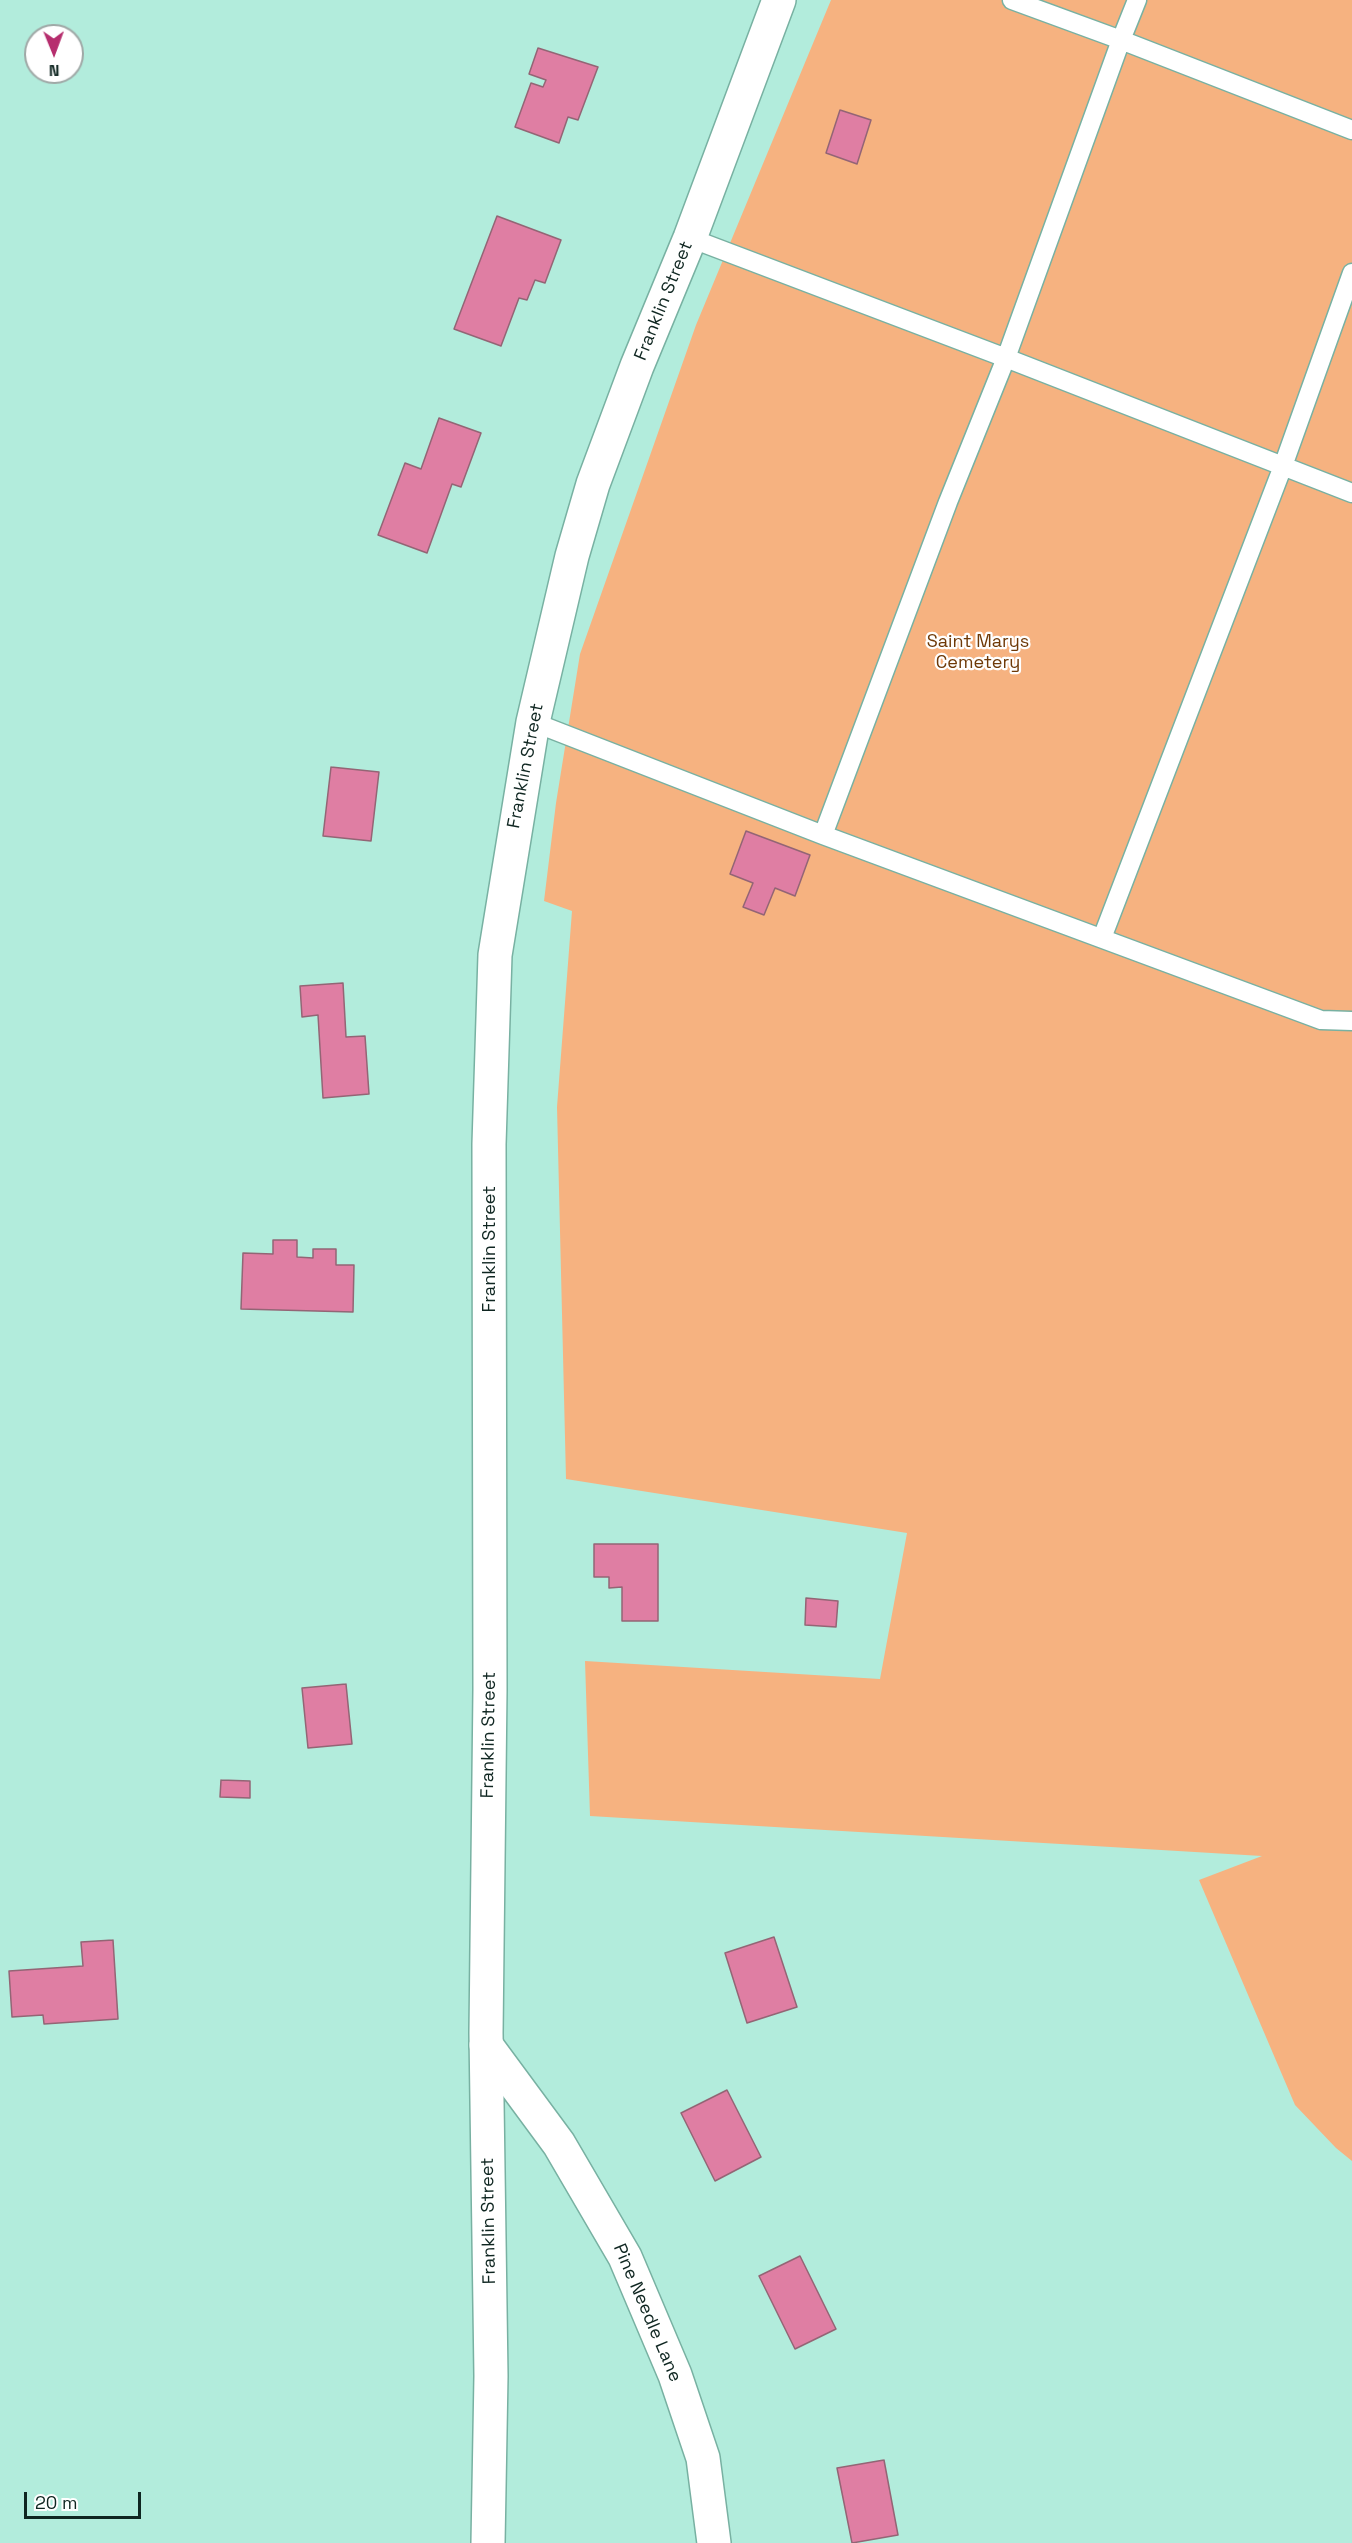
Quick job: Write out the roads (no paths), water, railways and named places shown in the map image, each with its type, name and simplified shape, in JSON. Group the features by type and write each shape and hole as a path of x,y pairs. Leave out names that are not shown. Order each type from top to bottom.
{"street":[{"name":"Franklin Street","path":"488,2543 490,2365 486,2045 490,1690 491,1044 495,955 533,722 572,556 593,484 690,238 779,0"},
{"name":"Pine Needle Lane","path":"486,2045 560,2144 625,2257 675,2375 703,2458 714,2543"}],"lane":[{"path":"1012,0 1352,130"},
{"path":"823,835 948,502 1006,358 1137,0"},
{"path":"690,238 1352,493"},
{"path":"1102,938 1283,466 1352,273"},
{"path":"533,722 823,835 1321,1020 1352,1021"}],"park label":[{"name":"Saint Marys Cemetery","path":"978,652"}]}
